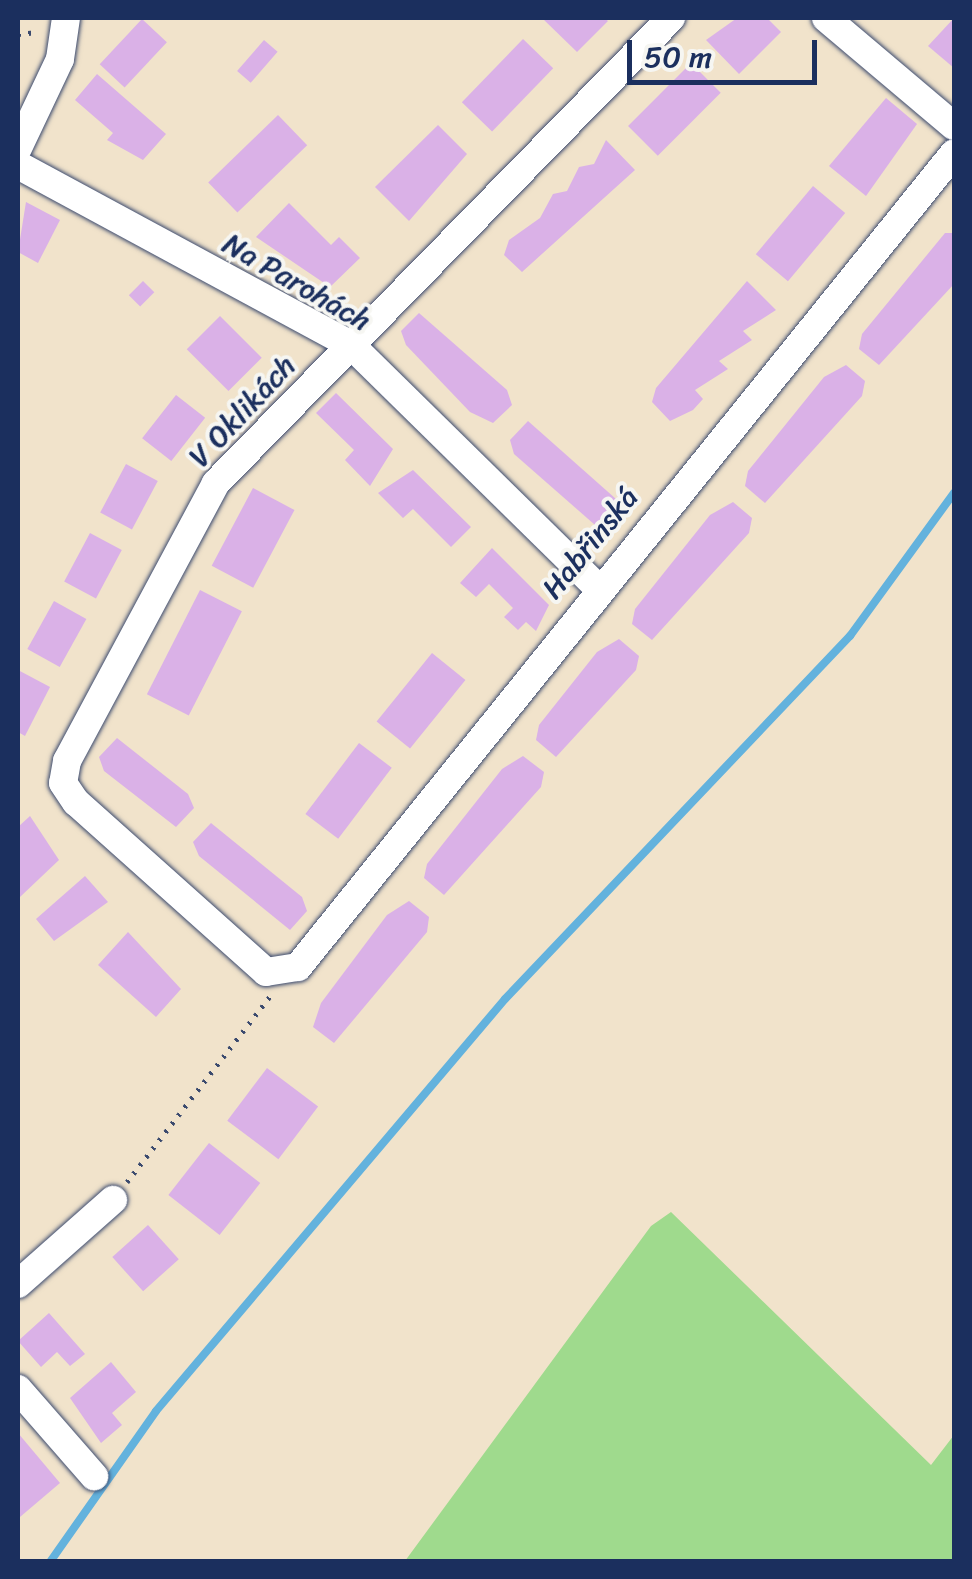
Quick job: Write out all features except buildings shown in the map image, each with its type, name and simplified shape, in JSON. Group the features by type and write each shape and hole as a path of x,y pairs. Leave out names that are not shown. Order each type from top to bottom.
{"street":[{"path":"18,148 60,59 66,18"},
{"name":"V Oklikách","path":"280,976 76,802 63,772 216,482 671,18"},
{"path":"826,18 954,126"},
{"name":"Habřinská","path":"280,976 298,967 596,586 954,152"},
{"name":"Na Parohách","path":"18,165 350,345 596,586"},
{"path":"18,1284 113,1200"},
{"path":"18,1389 94,1476"}],"path":[{"path":"18,34 36,30 43,46"},
{"path":"113,1200 280,976"}],"green space":[{"path":"671,1212 931,1465 954,1435 954,1561 405,1561 651,1226"}],"waterway":[{"path":"50,1562 156,1411 505,999 850,636 954,493"}]}
